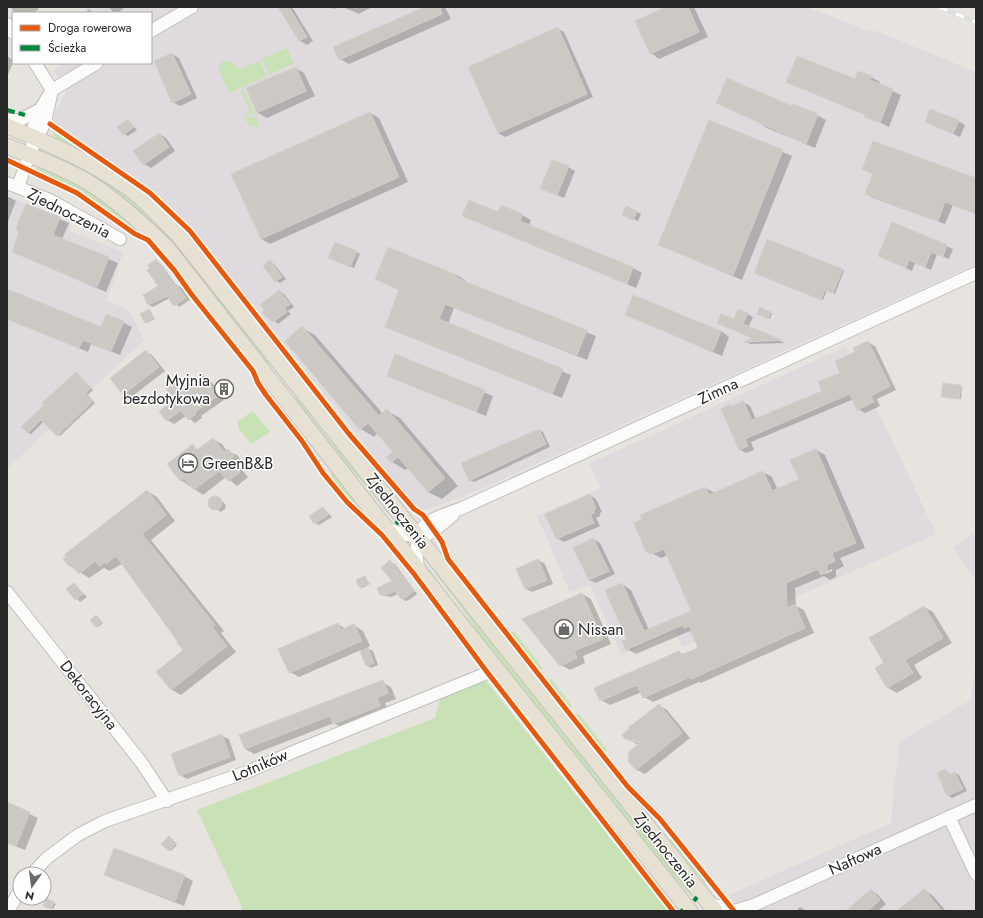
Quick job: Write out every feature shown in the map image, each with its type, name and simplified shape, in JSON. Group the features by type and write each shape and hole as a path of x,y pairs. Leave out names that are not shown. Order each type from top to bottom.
{"main road":[{"name":"Zjednoczenia","path":"7,126 66,150 110,175 135,194 179,236 712,907"},
{"name":"Zjednoczenia","path":"7,146 63,169 103,192 146,227 168,249 418,569 690,911"}],"street":[{"path":"152,30 192,7"},
{"path":"35,137 45,122 52,90 36,64"},
{"path":"33,156 35,137 33,124 37,111 52,90 95,64"},
{"path":"7,120 20,120 37,111"},
{"name":"Zjednoczenia","path":"33,156 13,185 56,204 120,239"},
{"name":"Zimna","path":"418,537 420,529 428,522 460,509 976,273"},
{"path":"388,529 406,536 418,537 416,553 418,569"},
{"name":"Dekoracyjna","path":"7,592 142,762 167,801"},
{"name":"Lotników","path":"40,866 47,858 87,830 105,821 167,801 247,772 497,669"},
{"name":"Naftowa","path":"712,907 734,911 752,908 949,816 976,805"},
{"path":"949,816 976,874"}],"shaded area":[{"path":"85,7 807,7 869,31 876,31 976,72 976,264 490,485 440,505 419,511 191,229 147,189 51,120 67,90 53,71 64,64 152,64 152,12 92,12"},
{"path":"7,196 71,221 69,231 123,252 107,301 128,309 144,340 7,469"},
{"path":"845,347 892,440 936,534 683,647 675,632 622,655 590,585 570,592 537,516 601,488 589,464"},
{"path":"976,531 976,581 953,548"},
{"path":"976,655 976,911 742,911 729,895 891,823 899,742 971,700"}],"green space":[{"path":"287,48 294,64 269,74 262,59"},
{"path":"225,60 233,63 239,69 259,61 266,75 265,77 229,93 219,71 219,65"},
{"path":"244,89 255,114 243,116 250,112 241,91"},
{"path":"256,116 260,126 253,127 249,125 244,118"},
{"path":"50,127 147,193 185,230 234,291 231,291 188,237 56,140"},
{"path":"74,159 139,203 205,276 229,312 269,363 269,367 124,199"},
{"path":"47,167 101,198 147,238 139,234 96,202 69,186 35,169"},
{"path":"280,348 350,437 345,436 280,353"},
{"path":"290,395 297,398 331,442 370,484 395,516 392,518 334,451"},
{"path":"253,411 270,432 251,444 239,429 237,422"},
{"path":"331,472 335,475 370,520 340,491 332,478"},
{"path":"424,556 693,893 690,895 645,847 493,655 466,614 426,561"},
{"path":"514,631 543,669 539,672 510,634"},
{"path":"551,679 572,706 569,709 547,681"},
{"path":"496,680 500,681 607,817 625,844 620,841"},
{"path":"486,681 668,911 242,911 241,905 197,810 435,718 440,699"},
{"path":"578,713 607,750 603,753 574,716"},
{"path":"672,838 705,880 705,884 669,840"}],"building":[{"path":"278,7 289,7 307,37 299,41"},
{"path":"425,7 440,7 442,14 339,60 333,47"},
{"path":"666,7 688,7 699,32 650,54 635,21"},
{"path":"558,27 587,94 498,133 468,67"},
{"path":"172,53 191,94 172,103 154,61"},
{"path":"797,56 855,79 858,71 872,76 870,80 893,89 880,123 864,117 865,115 786,82"},
{"path":"296,67 306,91 257,113 246,88"},
{"path":"727,78 792,106 793,104 818,114 806,144 716,103"},
{"path":"930,109 959,120 953,134 925,122"},
{"path":"370,112 399,177 261,239 231,174"},
{"path":"128,119 134,127 123,135 117,127"},
{"path":"709,120 783,150 733,275 658,245"},
{"path":"159,133 169,147 143,165 133,151"},
{"path":"873,141 976,178 976,214 945,202 938,221 865,194 873,174 862,169"},
{"path":"552,160 569,166 557,195 540,189"},
{"path":"469,200 498,212 501,205 523,214 520,221 633,267 627,284 462,216"},
{"path":"26,204 60,217 53,235 109,257 97,287 12,252 19,233 16,228"},
{"path":"626,206 637,211 633,220 622,215"},
{"path":"892,222 947,245 943,256 931,252 925,267 909,260 906,268 878,256"},
{"path":"767,239 843,269 833,293 825,290 821,300 754,273"},
{"path":"335,242 357,251 350,267 328,258"},
{"path":"388,247 457,275 456,277 464,281 587,330 577,355 445,304 439,319 563,369 552,394 385,327 399,290 375,279"},
{"path":"156,259 174,285 176,284 186,298 174,306 167,296 148,305 143,295 158,286 147,270 150,268 148,265"},
{"path":"270,260 282,277 275,282 263,266"},
{"path":"7,289 101,327 106,314 124,321 111,351 83,340 79,348 7,319"},
{"path":"279,290 290,304 285,308 287,312 273,322 262,313 264,309 260,305"},
{"path":"633,295 721,331 713,351 625,315"},
{"path":"760,307 771,312 768,319 757,314"},
{"path":"149,309 154,318 145,323 140,314"},
{"path":"738,309 748,313 743,324 782,340 744,342 752,338 717,323 721,314 734,319"},
{"path":"302,326 379,416 387,409 445,478 428,492 398,457 391,463 386,457 393,452 368,423 360,430 285,341"},
{"path":"868,341 890,386 871,396 874,402 857,410 850,394 745,439 748,446 739,450 721,409 730,404 731,407 743,401 752,420 822,391 818,382 840,373 835,361 855,352 853,348"},
{"path":"146,350 159,367 123,395 110,378"},
{"path":"395,354 485,390 476,412 387,376"},
{"path":"76,372 91,388 86,393 93,401 57,436 41,420 28,433 21,427 44,405 42,403"},
{"path":"203,375 218,396 195,412 196,414 188,420 181,410 166,421 159,411 174,400 166,388 174,382 180,391"},
{"name":"Myjnia bezdotykowa","path":"226,382 231,389 222,395 218,388"},
{"path":"943,383 961,385 959,399 941,397"},
{"path":"539,429 546,444 469,481 461,463"},
{"name":"GreenB&B","path":"213,438 224,452 228,449 234,456 230,459 240,472 228,481 219,471 194,490 184,478 180,481 167,464 193,444 197,450"},
{"path":"816,449 856,543 832,553 835,561 827,565 827,572 821,575 818,569 786,583 787,608 795,604 805,628 691,679 690,677 643,698 637,685 600,701 594,688 679,651 681,655 698,648 689,626 684,628 683,625 626,650 622,641 627,639 605,590 622,583 644,631 691,611 664,549 652,554 646,552 634,523 642,519 640,515 705,487 709,495 763,471 772,491 799,479 790,460"},
{"path":"147,490 166,515 142,534 215,625 212,627 227,646 171,690 156,672 183,650 116,556 106,564 105,562 99,566 95,561 79,574 71,564 69,566 63,559 66,557 64,555"},
{"path":"590,494 596,508 594,509 594,513 590,514 594,523 556,539 545,514"},
{"path":"215,496 220,498 222,503 220,508 215,510 210,508 208,503 210,498"},
{"path":"323,507 328,515 314,524 309,516"},
{"path":"593,538 609,571 589,580 573,548"},
{"path":"538,559 547,580 525,589 516,569"},
{"path":"390,560 414,591 405,598 403,597 401,599 395,591 386,595 380,595 377,588 392,581 381,568"},
{"path":"365,576 369,584 359,587 356,580"},
{"path":"74,583 83,594 75,600 66,589"},
{"name":"Nissan","path":"582,593 603,639 574,651 577,658 560,666 522,619"},
{"path":"924,606 943,638 905,660 913,673 887,688 875,668 884,663 869,638"},
{"path":"96,615 102,622 96,627 90,620"},
{"path":"338,623 341,630 354,624 362,641 289,673 278,649"},
{"path":"368,648 374,663 366,666 360,651"},
{"path":"383,680 388,693 377,698 380,706 333,724 330,716 245,749 239,735"},
{"path":"659,704 682,733 636,770 628,761 629,752 641,742 625,739 622,735 629,729 628,728"},
{"path":"222,734 230,757 179,776 171,754"},
{"path":"946,769 949,775 955,772 963,789 947,796 937,773"},
{"path":"7,802 30,812 16,846 7,842"},
{"path":"169,836 176,843 169,851 161,844"},
{"path":"114,848 185,875 175,901 104,875"},
{"path":"871,889 880,900 868,911 846,911"},
{"path":"924,889 942,911 897,911"},
{"path":"52,901 54,902 51,909 43,906 52,906"}],"railway":[{"path":"939,7 976,22"}],"marked path":[{"path":"7,110 25,115"},
{"path":"396,524 399,521"},
{"path":"694,901 697,897"}],"cycle path":[{"path":"50,124 150,193 190,231 349,434 414,509 423,515 442,542 448,559 628,787 660,819 734,911"},
{"path":"7,160 77,193 135,234 148,240 174,270 192,295 253,371 258,383 266,395 302,441 323,473 347,502 382,535 414,574 487,672 673,911"}],"place":[{"name":"Myjnia bezdotykowa","path":"224,389"},
{"name":"GreenB&B","path":"188,463"},
{"name":"Nissan","path":"564,629"}]}
